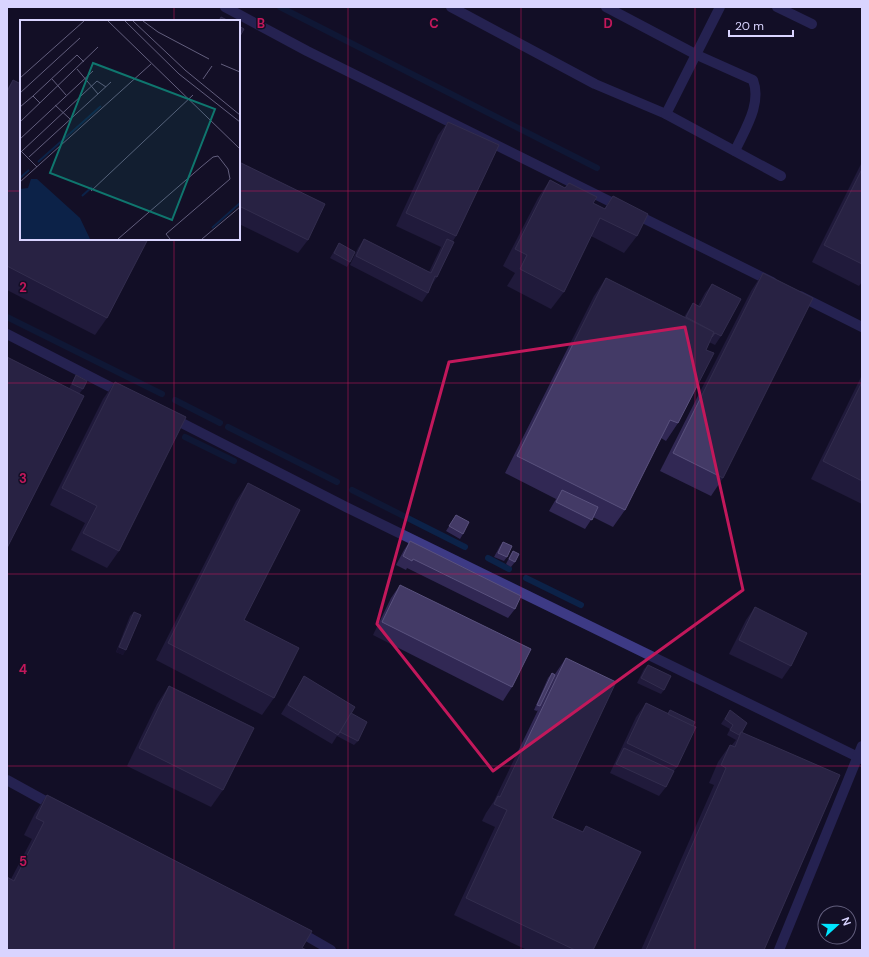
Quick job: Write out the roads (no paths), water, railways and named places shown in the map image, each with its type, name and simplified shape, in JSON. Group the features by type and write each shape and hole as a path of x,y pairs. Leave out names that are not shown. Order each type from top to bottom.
{"street":[{"path":"225,7 307,51 862,327"},
{"path":"451,7 595,84 666,114 781,176"},
{"path":"606,7 697,55 753,80 756,88 756,101 735,151"},
{"path":"666,114 720,7"},
{"path":"776,7 812,24"},
{"path":"7,334 134,399"},
{"path":"162,414 346,507 859,759"},
{"path":"779,950 859,759 862,746"},
{"path":"7,780 67,813"},
{"path":"286,924 331,950"}],"waterway":[{"path":"280,7 597,168"},
{"path":"7,317 162,394"},
{"path":"175,400 220,423"},
{"path":"228,427 337,482"},
{"path":"185,437 234,461"},
{"path":"352,490 465,547"},
{"path":"488,558 509,569"},
{"path":"526,578 581,605"}]}
